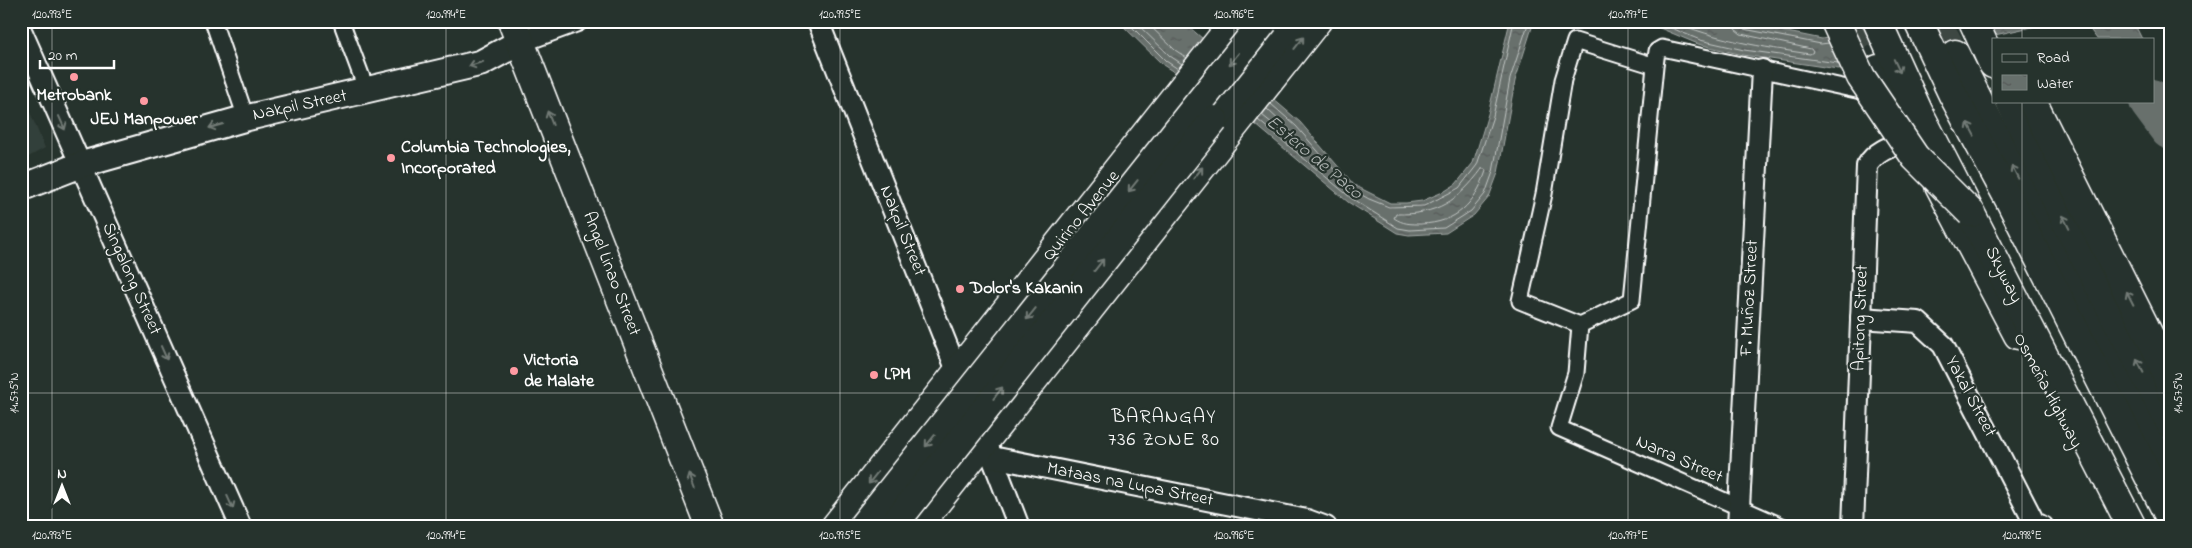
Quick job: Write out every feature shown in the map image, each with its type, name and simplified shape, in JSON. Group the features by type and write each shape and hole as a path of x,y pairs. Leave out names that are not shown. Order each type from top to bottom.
{"main road":[{"path":"862,527 1264,21"},
{"path":"892,527 1292,21"},
{"path":"917,527 989,449 1316,21"},
{"path":"1835,21 1861,77 1915,157 1971,214"},
{"name":"Skyway","path":"1877,21 1919,113 2132,527"},
{"path":"1918,21 1953,95 2011,202 2171,520"},
{"path":"1974,21 1992,62"},
{"path":"1991,21 2000,38"},
{"name":"Quirino Avenue","path":"835,527 1234,23"},
{"name":"Angel Linao Street","path":"516,32 710,527"},
{"path":"1955,54 2171,481"},
{"name":"Osmeña Highway","path":"1878,69 2119,527"},
{"path":"2010,102 2067,224 2171,425"},
{"path":"2032,102 2160,357 2171,390"}],"street":[{"path":"213,21 246,118"},
{"path":"341,21 367,91"},
{"name":"Nakpil Street","path":"21,188 80,165 246,118 481,63 516,32 577,21"},
{"name":"Nakpil Street","path":"818,21 1019,527"},
{"name":"Singalong Street","path":"21,30 242,527"},
{"path":"1655,66 1575,41 1563,80 1544,194 1520,301 1580,325 1632,300 1657,51 1662,48 1860,91"},
{"name":"F. Muñoz Street","path":"1739,517 1762,70"},
{"name":"Apitong Street","path":"1853,527 1867,166 1872,157 1879,152 1914,138"},
{"name":"Yakal Street","path":"1861,318 1918,322 1943,345 2034,522 2042,527"},
{"name":"Narra Street","path":"1580,325 1576,373 1560,428 1739,517 1784,527"},
{"name":"Mataas na Lupa Street","path":"989,449 1307,520 1326,527"}],"shaded area":[{"path":"21,91 45,148 21,161"}],"water":[{"path":"1118,21 1182,21 1300,122 1354,185 1390,203 1406,203 1422,201 1445,191 1456,184 1473,163 1488,114 1510,21 1534,21 1515,81 1498,173 1489,197 1474,215 1446,233 1409,235 1397,233 1348,202 1255,124 1163,65"},
{"path":"1643,21 1733,21 1822,39 1918,21 2059,21 1838,69 1743,55 1698,44"},
{"path":"2084,21 2133,21 2142,38 2096,38"},
{"path":"2154,82 2165,120 2144,102 2154,102"}],"pier":[{"path":"1905,21 1957,21 1966,43 1869,64 1853,31"}],"waterway":[{"name":"Estero de Paco","path":"2152,102 2171,128"}],"tunnel":[{"path":"1854,21 1878,69"},
{"path":"1936,21 1955,54"}],"place":[{"name":"Metrobank","path":"74,77"},
{"name":"JEJ Manpower","path":"144,101"},
{"name":"Columbia Technologies, Incorporated","path":"391,158"},
{"name":"Dolor's Kakanin","path":"960,289"},
{"name":"Victoria de Malate","path":"514,371"},
{"name":"LPM","path":"874,375"}],"district":[{"name":"BARANGAY 736 ZONE 80","path":"1164,428"}]}
